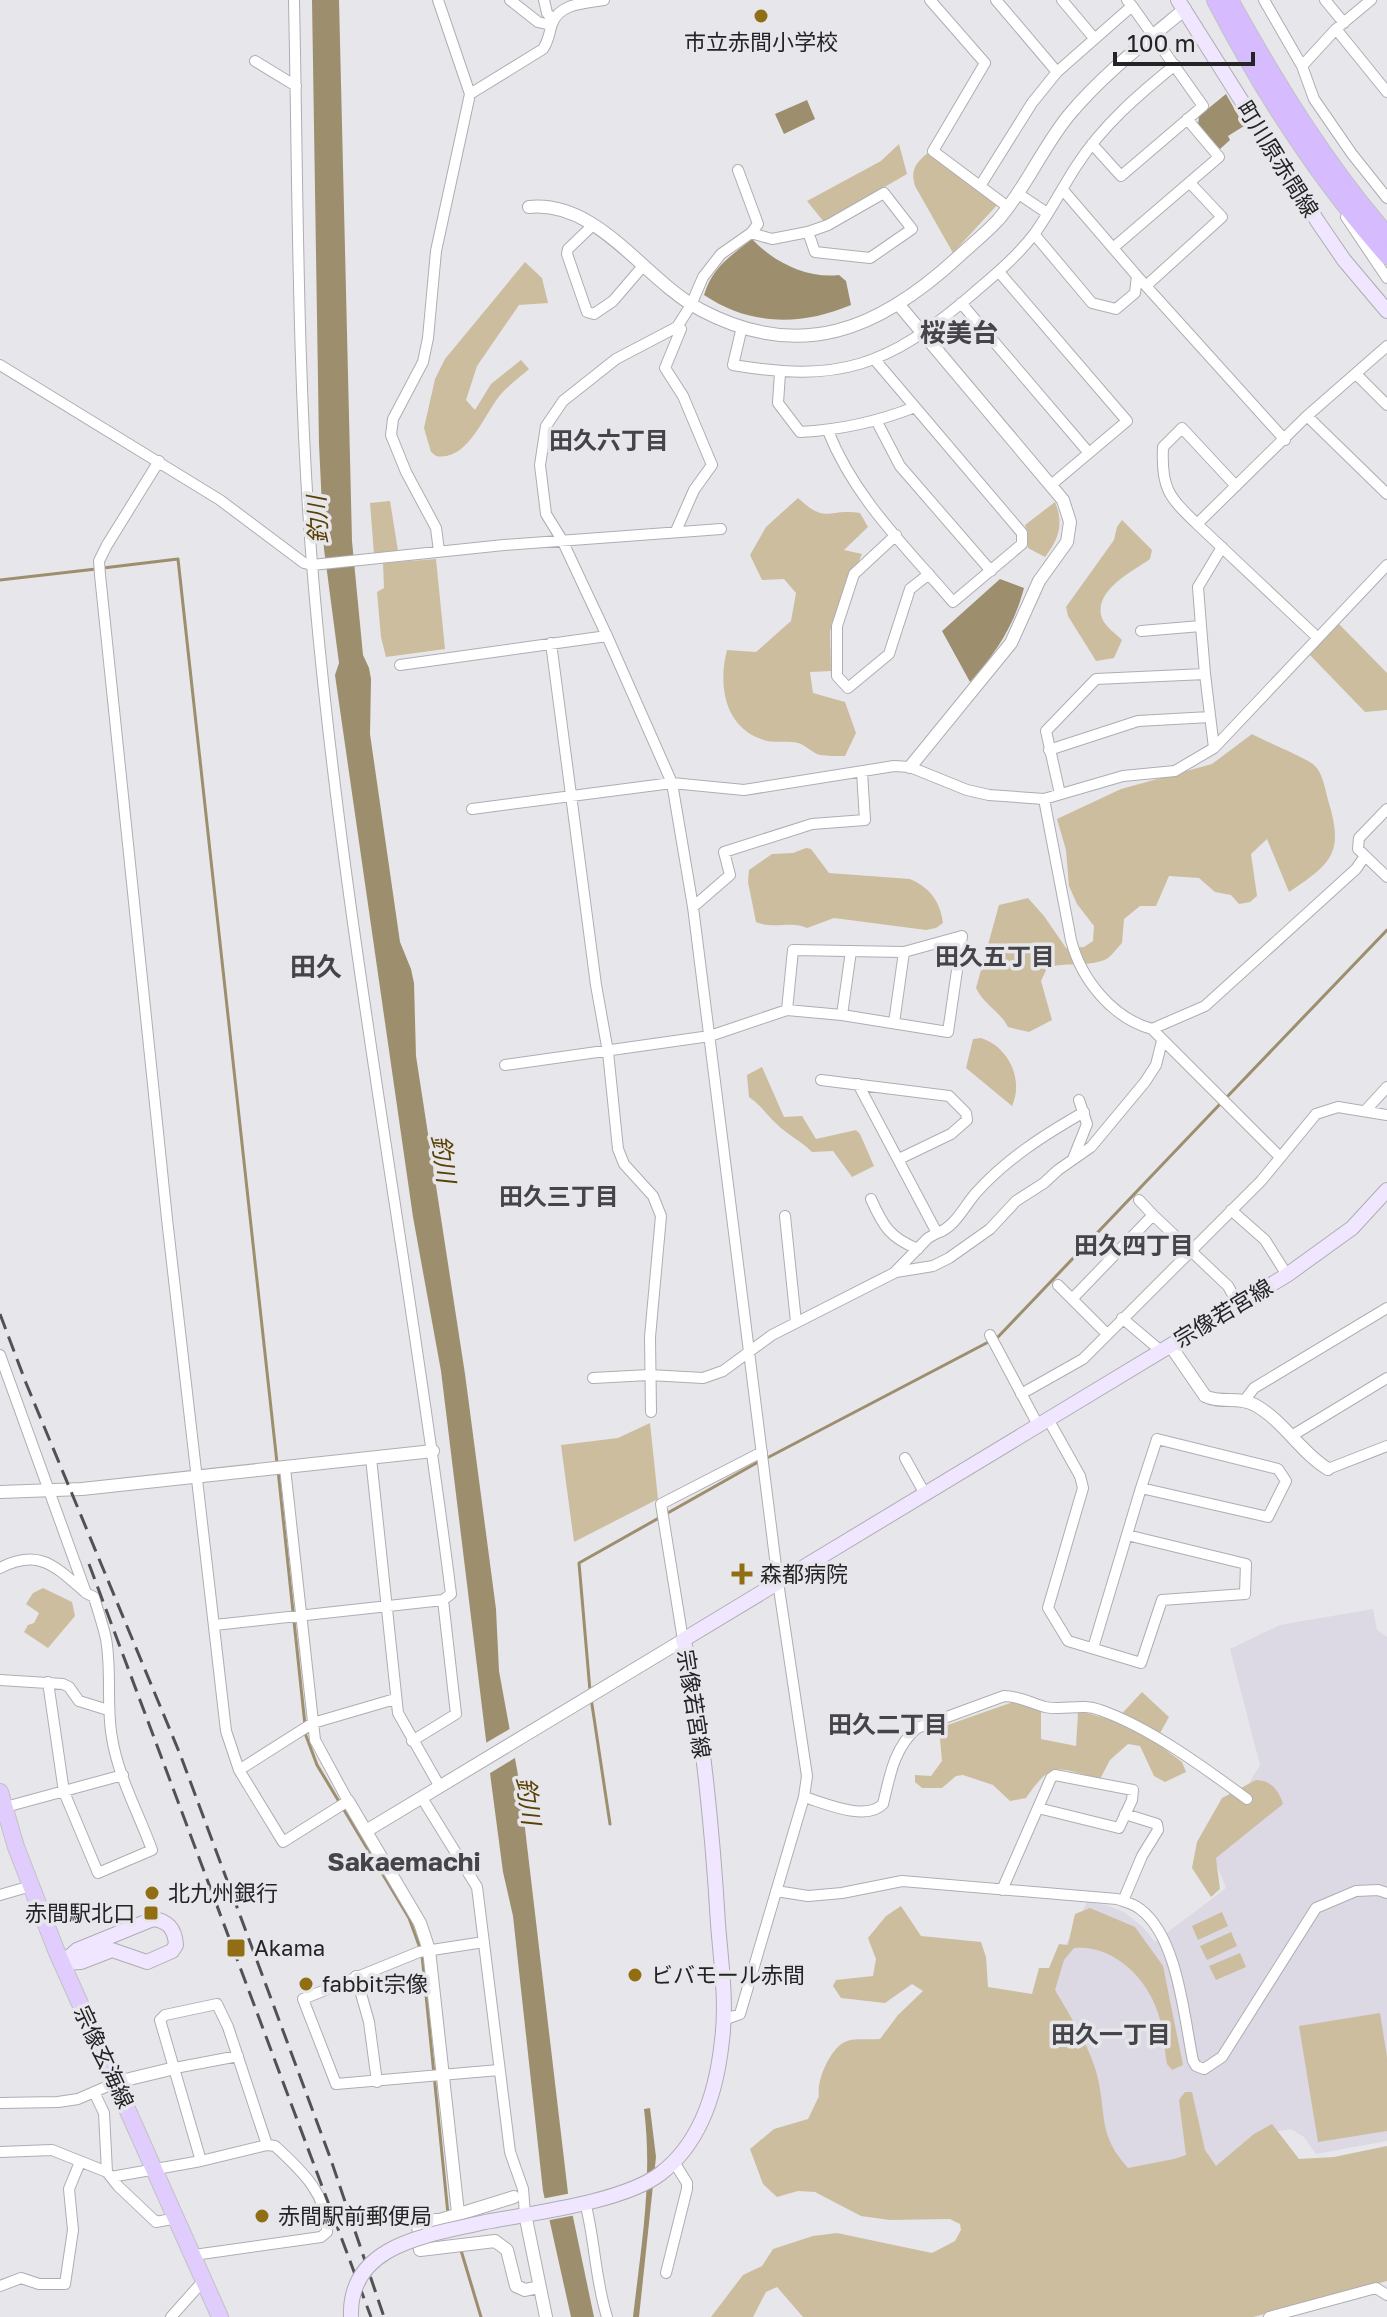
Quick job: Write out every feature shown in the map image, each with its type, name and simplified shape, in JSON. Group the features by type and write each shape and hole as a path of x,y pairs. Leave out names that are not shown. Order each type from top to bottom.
{"highway":[{"path":"1215,0 1243,53 1304,149 1387,256"},
{"path":"1230,0 1287,99 1387,235"}],"main road":[{"name":"町川原赤間線","path":"1182,4 1318,222 1344,260 1387,311"},
{"name":"宗像若宮線","path":"351,2317 353,2299 361,2277 388,2250 405,2242 485,2222 584,2202 653,2178 674,2162 690,2144 709,2099 722,2040 723,2020 712,1823 692,1673 683,1640 1287,1275 1352,1228 1387,1190"},
{"name":"宗像玄海線","path":"1,1803 62,1963 220,2317"},
{"path":"153,1919 168,1924 175,1935 176,1945 172,1951 147,1962 112,1950 81,1962 62,1963 77,1950 153,1919"}],"street":[{"path":"215,1625 443,1600 451,1594 433,1451 347,872 314,564 301,360 294,0"},
{"path":"438,0 470,94 436,251 423,362 393,419 391,435 406,472 436,528 439,551"},
{"path":"511,0 538,22 552,22"},
{"path":"544,0 552,22"},
{"path":"470,94 543,49 558,13 576,2 604,0"},
{"path":"930,0 985,63 933,151 1008,207"},
{"path":"996,0 1057,72"},
{"path":"1062,0 1094,38"},
{"path":"1264,0 1302,66 1314,99 1387,198"},
{"path":"1325,0 1387,92"},
{"path":"1302,66 1340,26 1371,0"},
{"path":"980,186 1032,103 1057,72 1130,3 1203,106 1121,176 1092,144"},
{"path":"529,207 541,205 583,216 691,305 730,324 786,335 828,332 876,318 899,305 947,268 998,220 1069,114 1182,4"},
{"path":"255,61 296,86"},
{"path":"742,327 733,365 780,373 832,370 875,360 923,335 999,272 1034,234 1092,144 1113,119 1175,65"},
{"path":"1113,248 1219,157 1187,119"},
{"path":"1304,149 1387,278"},
{"path":"723,2020 740,2014 804,1797 807,1776 778,1582 693,907 672,783 607,636 562,540 546,514 540,465 542,444 551,416 579,386 616,359 677,327 703,277 721,254 751,233 758,224 738,170"},
{"path":"1147,285 1222,217 1190,183"},
{"path":"1063,190 1285,440"},
{"path":"751,233 772,239 808,232 828,225 884,193 912,229 870,258 815,252 808,232"},
{"path":"1017,193 1047,213"},
{"path":"593,225 568,249 567,254 587,312 594,314 613,301 643,266"},
{"path":"1034,234 1092,303 1116,309 1135,293 1137,276"},
{"path":"999,272 1127,421 1051,485"},
{"path":"961,303 1089,453"},
{"path":"899,305 1051,485 1063,500 1069,516 1069,535 1064,548 1039,581 1011,643 910,767"},
{"path":"676,531 694,490 712,465 683,396 665,368 681,329 677,327"},
{"path":"1197,524 1307,416 1387,346"},
{"path":"828,431 839,460 856,489 953,602 1022,544 1022,533 875,360"},
{"path":"0,365 220,500 304,563 721,529"},
{"path":"780,373 778,403 800,432 828,431 877,422 915,407"},
{"path":"1356,374 1387,405"},
{"path":"1307,416 1387,494"},
{"path":"877,422 900,466 991,571"},
{"path":"1236,486 1182,428 1163,447 1162,464 1169,497 1318,638"},
{"path":"159,461 99,561 116,754 226,1731 239,1770 283,1842 348,1801"},
{"path":"896,535 854,574 837,626 837,676 848,688 889,654 910,589 929,574"},
{"path":"1214,748 1198,587 1222,547"},
{"path":"472,809 672,783 744,790 894,766 910,767 978,793 1044,799 1123,776 1175,771 1214,748 1387,565"},
{"path":"1141,631 1201,626"},
{"path":"400,665 607,636"},
{"path":"551,643 596,985 608,1052 618,1149 624,1164 653,1196 661,1216 653,1293 649,1375 651,1412"},
{"path":"1060,794 1046,731 1096,679 1205,674"},
{"path":"1049,750 1138,721 1210,717"},
{"path":"693,907 730,875 724,852 812,824 865,820 862,772"},
{"path":"1044,799 1076,958 1111,1007 1137,1025 1152,1029 1279,1156"},
{"path":"1387,809 1359,838 1358,849 1387,877"},
{"path":"1152,1029 1205,1006 1356,869 1365,856"},
{"path":"505,1065 710,1036 787,1010 842,1015 948,1032 962,936 904,952 793,950 787,1010"},
{"path":"842,1015 851,951"},
{"path":"894,1023 904,952"},
{"path":"593,1378 649,1375 703,1378 723,1371 772,1335 894,1273 933,1266 949,1258 990,1229 1016,1201 1091,1147 1145,1082 1156,1065 1162,1041"},
{"path":"821,1080 949,1096 966,1113 967,1120 951,1134 899,1159"},
{"path":"858,1084 937,1233"},
{"path":"1365,1111 1387,1087"},
{"path":"1072,1161 1087,1124 1079,1100"},
{"path":"1021,1394 1083,1359 1261,1181 1316,1114 1338,1107 1387,1115"},
{"path":"894,1273 928,1238 946,1231 977,1192 1030,1143 1084,1112"},
{"path":"871,1199 881,1221 898,1241 918,1249"},
{"path":"1139,1200 1228,1286 1238,1304"},
{"path":"1231,1210 1265,1240 1287,1275"},
{"path":"1072,1299 1153,1215"},
{"path":"785,1216 796,1322"},
{"path":"1058,1285 1106,1333"},
{"path":"1244,1401 1254,1388 1387,1308"},
{"path":"1122,1318 1166,1348 1205,1396 1219,1401 1244,1401 1256,1406 1293,1435 1328,1469 1387,1447"},
{"path":"990,1335 1021,1394 1080,1476 1083,1488 1048,1608 1068,1641 1141,1663 1162,1600 1245,1594 1246,1564 1127,1535"},
{"path":"0,1355 86,1593"},
{"path":"1293,1435 1387,1378"},
{"path":"1093,1648 1141,1488 1157,1439 1278,1469 1286,1481 1268,1517 1141,1488"},
{"path":"0,1492 196,1477 433,1451"},
{"path":"366,1831 683,1640 661,1504 762,1452"},
{"path":"371,1458 395,1699 398,1713 412,1741 440,1787"},
{"path":"905,1458 925,1494"},
{"path":"285,1468 315,1740 420,1923 429,1950 458,2213"},
{"path":"0,1568 19,1558 37,1558 94,1597 107,1641 108,1710 112,1741 152,1850 98,1873 64,1792 48,1682"},
{"path":"412,1741 456,1714 443,1600"},
{"path":"0,1680 63,1684 79,1701 108,1710"},
{"path":"804,1797 858,1811 878,1809 883,1804 895,1759 906,1738 917,1728 1004,1696 1014,1696 1059,1709 1085,1706 1099,1709 1179,1753 1247,1799"},
{"path":"239,1770 313,1723 395,1699"},
{"path":"1,1803 64,1792 123,1775"},
{"path":"1002,1890 1051,1778 1055,1775 1133,1790 1132,1800 1119,1828 1038,1808"},
{"path":"422,1798 477,1887 510,2152 530,2213 546,2317"},
{"path":"1123,1901 1142,1856 1158,1830 1157,1824 1125,1814"},
{"path":"776,1891 808,1896 902,1881 1123,1901 1142,1910 1161,1936 1180,1985 1193,2061 1204,2069 1222,2057 1316,1908 1356,1891 1378,1890 1387,1893"},
{"path":"0,1895 31,1886"},
{"path":"484,1942 429,1950 303,1999 336,2084 499,2070"},
{"path":"356,1976 369,2022 377,2082"},
{"path":"201,2161 160,2020 165,2015 217,2004 238,2056 267,2145"},
{"path":"0,2103 78,2099 117,2082 238,2056"},
{"path":"94,2092 104,2113 109,2175"},
{"path":"109,2175 201,2161 267,2145 275,2146 311,2180 327,2223 327,2232 321,2237 194,2255"},
{"path":"0,2152 52,2150 109,2175 156,2222 177,2218"},
{"path":"0,2286 21,2278 39,2284 65,2284 73,2230 69,2189 80,2162"},
{"path":"666,2273 687,2189 687,2183 674,2162"},
{"path":"514,2197 440,2220 421,2220 418,2223 420,2250 495,2241 507,2250 516,2286 525,2290 539,2287"},
{"path":"584,2202 591,2224 592,2252 607,2317"},
{"path":"171,2317 204,2280"},
{"path":"1269,2317 1376,2288 1387,2295"}],"shaded area":[{"path":"312,0 339,0 352,541 363,655 371,679 370,734 400,942 414,983 416,1056 465,1374 496,1609 499,1671 520,1786 568,2193 594,2317 571,2317 543,2191 513,1916 503,1872 441,1371 413,1217 335,675 339,663 324,549 319,444"},
{"path":"1226,94 1244,126 1228,136 1230,140 1220,149 1198,125 1199,116"},
{"path":"807,100 815,119 784,134 775,114"},
{"path":"899,144 907,174 824,222 807,201 881,161"},
{"path":"929,152 998,204 953,253 915,186 915,167"},
{"path":"752,239 770,255 792,267 815,274 839,275 846,281 851,305 813,317 776,320 739,313 704,295 717,269"},
{"path":"525,262 542,278 548,303 519,305 477,366 466,400 475,410 491,384 521,360 529,369 501,394 466,444 447,456 436,456 431,452 424,428 435,379 445,359"},
{"path":"798,498 822,513 860,513 868,527 844,550 862,554 830,631 831,671 810,672 813,693 845,702 856,733 845,756 820,755 798,743 765,740 749,733 732,714 724,690 727,650 756,652 791,621 796,593 784,579 762,580 750,555 766,527"},
{"path":"390,501 398,551 374,554 370,503"},
{"path":"1055,502 1059,531 1045,557 1028,548 1025,525"},
{"path":"1122,520 1152,550 1150,559 1117,582 1104,597 1102,619 1122,640 1114,658 1096,661 1068,616 1066,607 1114,540"},
{"path":"436,559 445,649 386,657 377,592 384,588 383,563"},
{"path":"1000,579 1024,588 1003,638 970,682 942,631"},
{"path":"1338,623 1387,673 1387,710 1365,712 1309,654"},
{"path":"1252,734 1310,762 1320,772 1335,832 1331,855 1325,864 1289,892 1267,839 1251,854 1257,896 1250,902 1239,904 1231,895 1215,892 1199,878 1169,876 1156,906 1140,906 1124,919 1122,943 1108,958 1094,963 1047,968 1041,981 1052,1020 1029,1032 1008,1027 976,988 999,905 1028,898 1066,948 1084,947 1093,941 1094,926 1077,904 1069,886 1066,850 1057,819 1121,789 1212,764"},
{"path":"811,849 829,873 910,879 928,891 937,902 943,923 926,930 834,918 807,928 756,922 748,882 749,870 772,854 793,853"},
{"path":"981,1038 999,1049 1012,1066 1016,1086 1012,1106 966,1068 973,1039"},
{"path":"762,1067 784,1117 802,1116 816,1139 856,1130 874,1166 852,1177 833,1151 812,1152 781,1128 749,1097 747,1075"},
{"path":"650,1423 658,1499 574,1542 561,1445 618,1438"},
{"path":"43,1588 72,1602 75,1616 48,1648 24,1632 39,1613 26,1604 33,1593"},
{"path":"1373,1609 1377,1630 1387,1637 1387,2141 1316,2154 1304,2137 1291,2129 1266,2133 1216,2171 1116,2181 1044,1989 1087,1902 1124,1912 1143,1927 1155,1942 1226,1888 1210,1848 1260,1765 1230,1649 1280,1625"},
{"path":"1142,1692 1169,1717 1155,1742 1182,1762 1186,1772 1165,1782 1154,1776 1140,1746 1128,1744 1110,1760 1100,1779 1057,1770 1043,1777 1026,1798 1010,1801 993,1785 963,1775 956,1776 942,1788 922,1788 915,1782 915,1775 931,1776 942,1761 939,1728 1016,1701 1041,1711 1041,1739 1076,1746 1078,1713 1115,1721"},
{"path":"1256,1780 1274,1787 1283,1804 1216,1858 1220,1889 1211,1897 1192,1868 1197,1842 1222,1798"},
{"path":"901,1906 921,1936 981,1942 986,1957 988,1987 1032,1994 1039,1968 1049,1968 1059,1944 1068,1945 1075,1914 1090,1908 1135,1927 1163,1966 1183,2065 1172,2070 1167,2064 1161,2025 1153,2000 1137,1976 1115,1958 1088,1948 1074,1948 1064,1960 1055,1990 1094,2064 1107,2134 1118,2156 1128,2168 1186,2155 1179,2100 1185,2092 1192,2092 1205,2150 1216,2166 1254,2134 1272,2124 1299,2159 1334,2157 1387,2146 1387,2281 1253,2317 803,2317 777,2287 766,2292 753,2317 711,2317 743,2275 762,2266 773,2249 813,2236 837,2233 932,2253 955,2241 961,2230 960,2224 950,2219 890,2220 861,2216 815,2192 798,2191 777,2197 763,2184 750,2149 774,2129 808,2119 819,2096 822,2073 835,2050 851,2040 880,2039 898,2015 923,1991 912,1984 885,2003 841,1998 833,1986 836,1980 873,1976 876,1959 868,1938 886,1916"},
{"path":"1222,1912 1228,1926 1198,1940 1192,1926"},
{"path":"1231,1932 1237,1946 1207,1960 1200,1946"},
{"path":"1240,1953 1246,1967 1216,1980 1209,1966"},
{"path":"1380,2013 1387,2057 1387,2131 1318,2142 1299,2026"},
{"path":"650,2108 656,2157 639,2317 633,2317 647,2188 644,2109"}],"pier":[{"path":"513,1727 518,1756 487,1775 484,1744"},
{"path":"572,2193 576,2215 545,2221 541,2199"}],"waterway":[{"path":"103,568 178,559 277,1463"},
{"path":"0,580 96,569"},
{"path":"1226,1098 1387,930"},
{"path":"767,1458 998,1337 1221,1103"},
{"path":"590,1691 579,1563 760,1461"},
{"path":"278,1470 305,1725"},
{"path":"591,1698 610,1824"},
{"path":"305,1733 317,1765 409,1918 420,1948"},
{"path":"422,1955 448,2214"},
{"path":"460,2247 481,2317"}],"railway":[{"path":"0,1314 180,1754 330,2157 384,2317"},
{"path":"89,1564 371,2317"}],"place":[{"name":"市立赤間小学校","path":"761,16"},
{"name":"森都病院","path":"742,1574"},
{"name":"北九州銀行","path":"152,1893"},
{"name":"赤間駅北口","path":"151,1913"},
{"name":"Akama","path":"236,1948"},
{"name":"ビバモール赤間","path":"635,1975"},
{"name":"fabbit宗像","path":"306,1984"},
{"name":"赤間駅前郵便局","path":"262,2216"}],"district":[{"name":"桜美台","path":"959,333"},
{"name":"田久六丁目","path":"609,441"},
{"name":"田久五丁目","path":"995,957"},
{"name":"田久","path":"316,967"},
{"name":"田久三丁目","path":"559,1197"},
{"name":"田久四丁目","path":"1134,1246"},
{"name":"田久二丁目","path":"888,1725"},
{"name":"Sakaemachi","path":"404,1862"},
{"name":"田久一丁目","path":"1111,2035"}],"water label":[{"name":"釣川","path":"318,520"},
{"name":"釣川","path":"443,1159"},
{"name":"釣川","path":"528,1801"}]}
